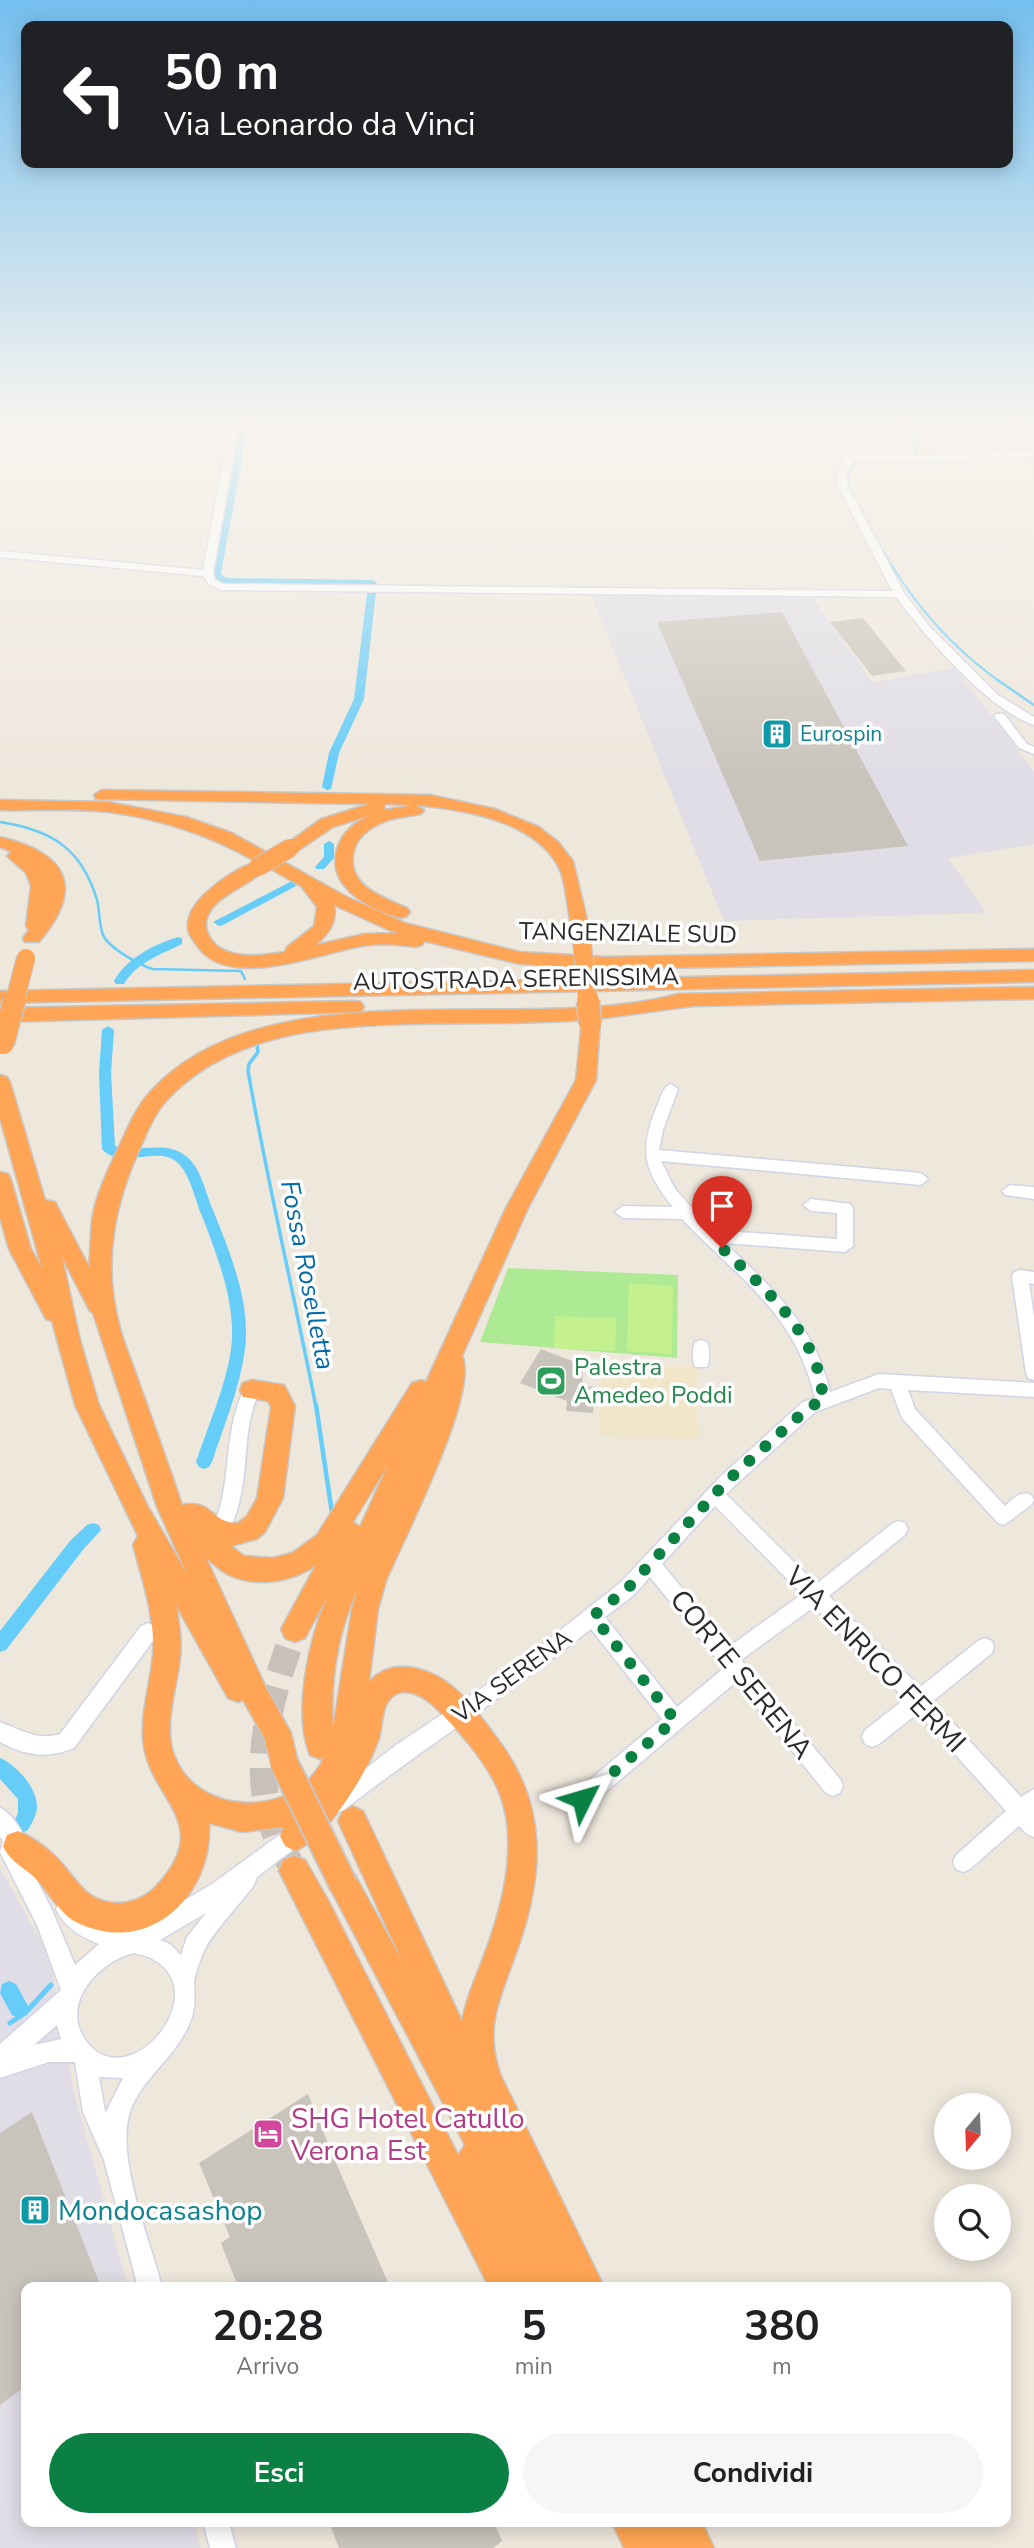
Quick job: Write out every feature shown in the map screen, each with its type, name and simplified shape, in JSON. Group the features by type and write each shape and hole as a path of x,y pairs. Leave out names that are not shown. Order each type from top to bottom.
{"highway":[{"path":"5,799 66,794 430,800 510,820 533,831 552,846 567,865 581,932 590,1023 586,1080 575,1106 517,1209 338,1604 324,1641 318,1667 316,1693 320,1745"},
{"name":"TANGENZIALE SUD","path":"5,799 108,807 180,821 226,837 338,900 398,927 492,953 544,960 606,963 1034,955"},
{"name":"TANGENZIALE SUD","path":"5,799 122,802 181,813 236,831 373,906 446,932 525,948 602,954 1034,946"},
{"path":"473,809 424,804 378,807 327,824 208,901 199,913 197,927 202,940 218,953 241,961 265,962 374,939 413,940 492,953"},
{"path":"446,932 373,899 352,883 343,864 351,834 386,815 439,810 489,820 552,846"},
{"path":"0,842 21,848 38,857 50,868 57,881 58,895 52,913 33,939"},
{"path":"0,849 19,858 35,873 41,886 33,939 2,1050"},
{"path":"265,962 306,944 323,926 326,906 303,880"},
{"name":"AUTOSTRADA SERENISSIMA","path":"0,997 1034,976"},
{"path":"0,989 108,995"},
{"name":"AUTOSTRADA SERENISSIMA","path":"0,1015 1034,993"},
{"path":"106,1321 100,1281 104,1214 127,1152 145,1114 159,1095 197,1063 228,1047 260,1036 306,1026 355,1020 558,1015 625,1010 692,1000"},
{"path":"0,1082 52,1263 68,1340 87,1405 138,1513 284,1763 394,1983 462,2103 556,2282"},
{"path":"19,1152 106,1321 170,1507 256,1698 278,1733 284,1763"},
{"path":"0,1180 20,1249 68,1340"},
{"path":"160,1478 205,1542 237,1566 273,1570 299,1563 326,1543 437,1365 454,1346"},
{"path":"295,1629 454,1346"},
{"path":"179,1794 218,1814 245,1818 272,1816 293,1809 321,1788 332,1775 342,1752 361,1625 372,1583 424,1469 449,1400 454,1346"},
{"path":"160,1478 211,1529 230,1536 253,1529 270,1498 283,1406 275,1392 252,1390"},
{"path":"9,1841 44,1867 85,1911 110,1919 136,1918 158,1907 177,1890 188,1868 196,1841 193,1816 158,1752 156,1728 167,1644 164,1614 138,1513"},
{"path":"295,1836 345,1783 365,1737 370,1702 391,1682 416,1679 444,1696 510,1782 520,1818 523,1856 515,1907 481,2005 476,2050 487,2082 584,2282"},
{"path":"353,1821 463,2064 574,2282"},
{"path":"294,1871 318,1913 504,2282"},
{"path":"394,1983 450,2110 535,2282"},
{"path":"634,2527 645,2548"},
{"path":"656,2527 666,2548"},
{"path":"684,2527 695,2548"},
{"path":"694,2527 704,2548"}],"street":[{"path":"214,542 208,573 211,582 229,587 899,594"},
{"path":"872,542 899,594 925,628 985,689 1032,722"},
{"path":"0,554 208,573"},
{"path":"1000,716 1023,746 1034,752 1034,744"},
{"path":"671,1089 654,1138 652,1156 659,1176 689,1213 779,1305 793,1324 816,1362 824,1400"},
{"path":"652,1156 922,1179"},
{"path":"1010,1191 1034,1193"},
{"path":"710,1236 845,1246 845,1208 811,1205"},
{"path":"624,1212 689,1213"},
{"path":"1034,1278 1020,1276 1034,1373"},
{"path":"897,1381 908,1413 1004,1517 1031,1499"},
{"name":"VIA SERENA","path":"130,1943 169,1925 255,1867 402,1752 526,1669 627,1589 715,1494 809,1407 867,1384 897,1381 1034,1390"},
{"path":"225,1520 233,1502 237,1431 243,1405 252,1390"},
{"name":"VIA ENRICO FERMI","path":"715,1494 1029,1812"},
{"path":"582,1799 675,1720 732,1664 899,1529"},
{"name":"CORTE SERENA","path":"650,1563 833,1786"},
{"path":"593,1616 675,1720"},
{"path":"5,1738 38,1748 54,1747 67,1741 148,1632"},
{"path":"872,1737 985,1647"},
{"path":"963,1862 1029,1812"},
{"path":"0,1818 58,1948 70,1995 68,2026 81,2053 94,2112 115,2158 149,2282"},
{"path":"9,1841 76,1921 103,1937 151,1945 166,1952 177,1965 184,1981 186,2001 181,2021 170,2040 139,2073 115,2118 115,2158"},
{"path":"184,1981 195,1945 255,1867"},
{"path":"0,2059 70,1995 81,1973 94,1959 110,1948 130,1943"},
{"path":"0,2067 49,2051 81,2053 100,2066 119,2069 138,2065 155,2055"},
{"path":"217,2527 223,2548"}],"shaded area":[{"path":"591,595 813,598 872,682 955,668 1034,772 1034,844 948,858 986,913 724,921"},
{"path":"602,1365 697,1366 697,1425 704,1434 692,1439 599,1436"},
{"path":"0,1868 50,1958 74,2093 127,2282 21,2282 21,2527 195,2527 201,2548 0,2548"}],"green space":[{"path":"508,1268 678,1275 677,1358 480,1342"},
{"path":"629,1283 673,1286 672,1354 627,1351"},
{"path":"555,1316 616,1318 615,1351 554,1348"}],"building":[{"name":"Eurospin","path":"782,612 908,846 760,861 657,622"},
{"name":"Eurospin","path":"863,618 906,671 872,676 830,622"},
{"name":"Palestra Amedeo Poddi","path":"541,1349 583,1365 582,1386 595,1387 593,1413 566,1411 567,1401 520,1383"},
{"path":"308,2094 388,2282 236,2282 221,2243 230,2237 199,2163"},
{"name":"Mondocasashop","path":"32,2112 99,2282 21,2282 21,2390 0,2405 0,2133"},
{"path":"331,2527 496,2527 502,2541 493,2548 339,2548"}],"waterway":[{"path":"223,542 217,573 219,578 227,581 373,583 359,699 334,753 327,787"},
{"path":"878,542 893,568 929,617 973,661 999,681"},
{"path":"996,679 1034,705"},
{"name":"Fossa Roselletta","path":"0,822 35,830 50,837 73,855 91,882 104,937 127,956 153,969 241,971 245,979"},
{"path":"320,867 329,858 329,844"},
{"path":"219,922 292,884"},
{"path":"120,981 124,973 137,962 178,941"},
{"path":"108,1030 105,1073 109,1149 125,1154 169,1153 183,1160 194,1179 233,1288 238,1321 238,1350 231,1382 204,1462"},
{"name":"Fossa Roselletta","path":"257,1045 258,1052 249,1064 248,1071 316,1407"},
{"name":"Fossa Roselletta","path":"316,1405 332,1513"},
{"path":"0,1644 76,1546 93,1530"},
{"path":"0,1767 20,1786 27,1799 28,1806 22,1824"},
{"name":"Fossa Roselletta","path":"10,2023 25,2013 51,1985"},
{"path":"9,1991 19,2008"}],"tunnel":[{"path":"294,1871 273,1827 266,1802 264,1752 272,1702 295,1629"}],"place":[{"name":"Eurospin","path":"777,734"},
{"name":"Palestra Amedeo Poddi","path":"551,1381"},
{"name":"SHG Hotel Catullo Verona Est","path":"268,2134"},
{"name":"Mondocasashop","path":"35,2210"}],"route":[{"path":"582,1799 675,1720 593,1616 627,1589 727,1481 809,1407 824,1400 816,1362 806,1343 779,1305 722,1248"}]}
